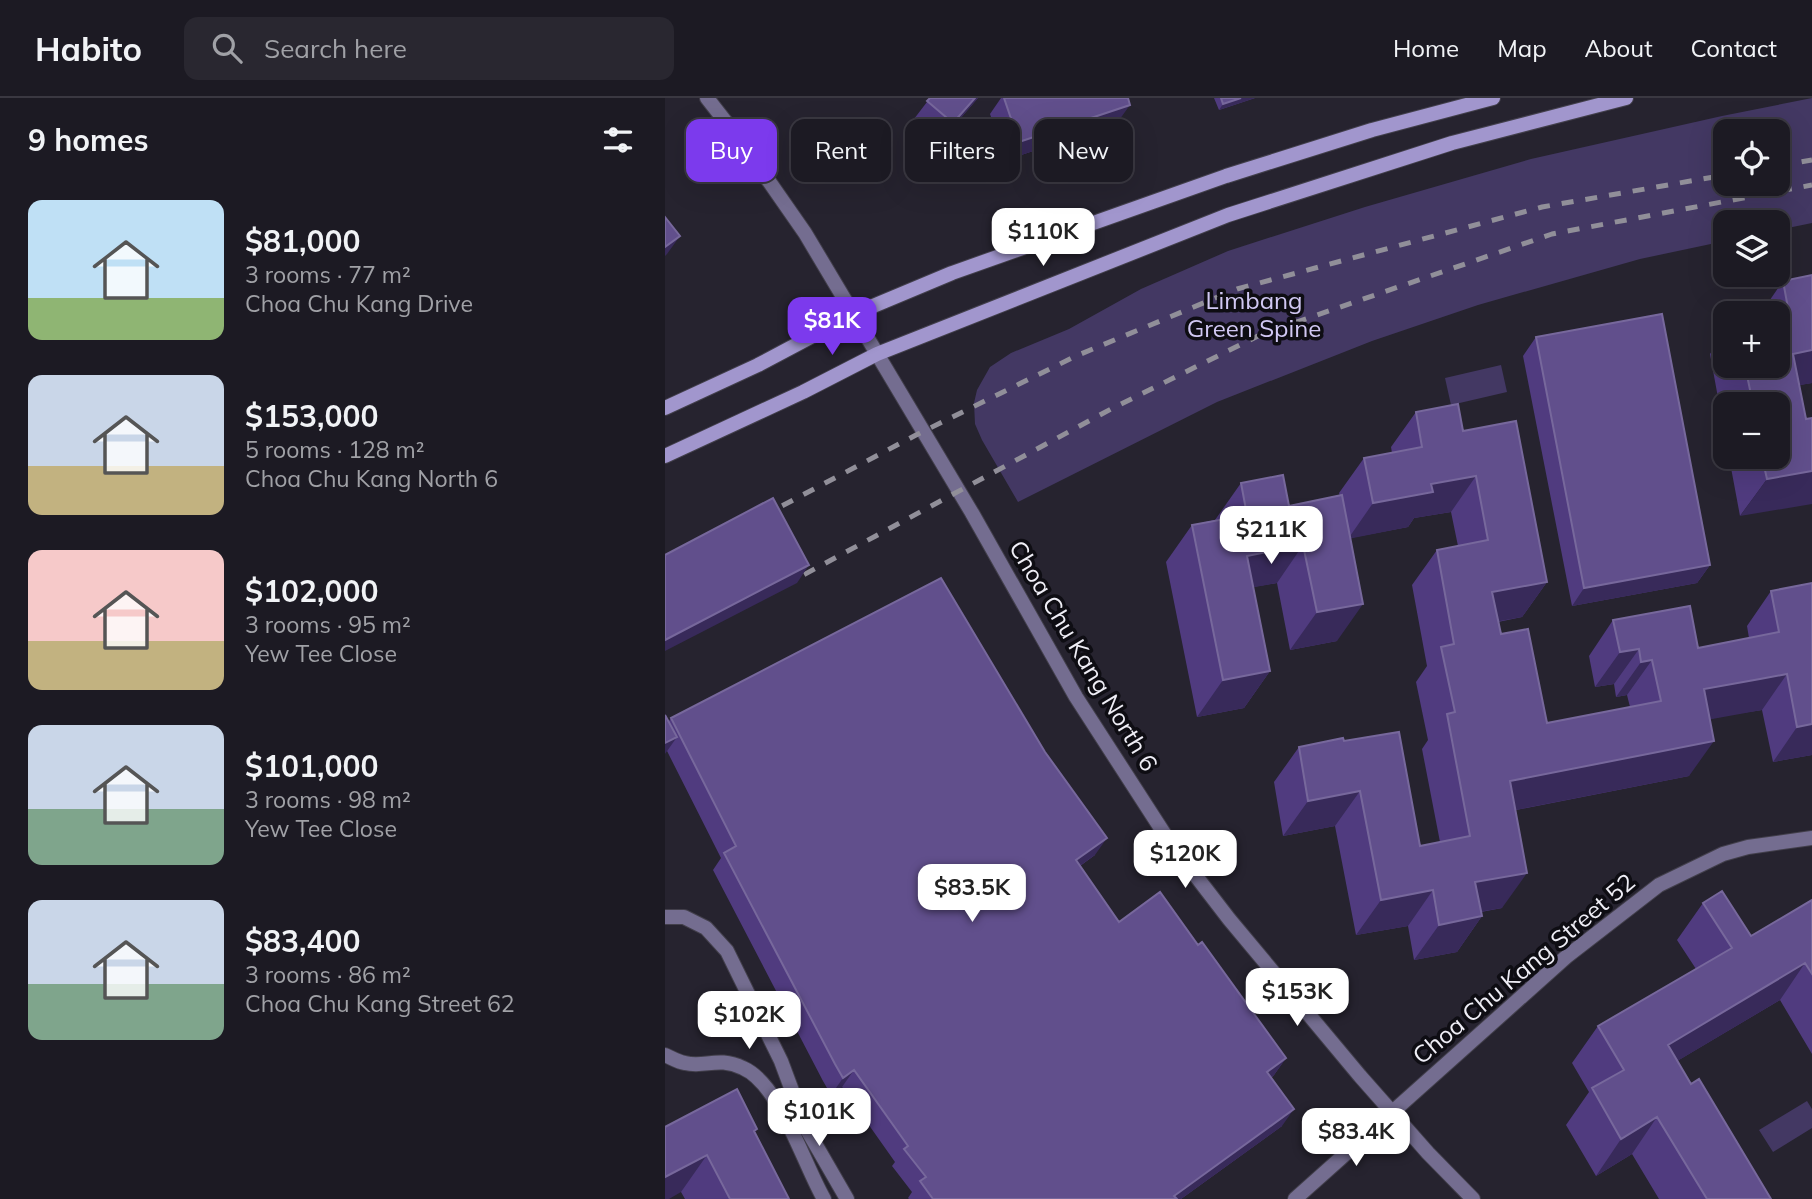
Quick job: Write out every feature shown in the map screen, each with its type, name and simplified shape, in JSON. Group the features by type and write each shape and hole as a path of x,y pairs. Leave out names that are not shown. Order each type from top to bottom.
{"main road":[{"path":"665,408 758,366 854,314 952,273 1180,192 1372,130 1493,98"},
{"path":"665,456 803,392 877,354 1228,215 1452,143 1626,98"}],"street":[{"name":"Choa Chu Kang North 6","path":"707,98 744,144 805,233 972,513 1072,689 1169,841 1252,947 1428,1153 1473,1199"},
{"name":"Choa Chu Kang Street 52","path":"1295,1199 1566,957 1659,885 1723,855 1748,847 1812,838"},
{"path":"665,917 684,918 706,928 727,951 781,1061 806,1128 847,1199"},
{"path":"665,1055 687,1064 721,1061 746,1069 770,1092 787,1120 824,1199"}],"green space":[{"name":"Limbang Green Spine","path":"1812,98 1812,223 1790,228 1790,210 1713,210 1713,244 1640,259 1478,305 1372,341 1217,402 1018,502 975,424 974,403 977,390 990,367 1011,353 1069,329 1141,289 1228,251 1365,207 1531,159 1722,116"},
{"path":"1501,365 1507,392 1451,405 1445,378"},
{"path":"1807,1101 1812,1109 1812,1128 1773,1152 1759,1130"}],"building":[{"path":"930,98 975,98 957,119 948,119 927,101"},
{"path":"1004,98 1128,98 1130,105 1088,119 1034,119 1034,137 1020,142 1020,119 1011,119"},
{"path":"1221,98 1241,98 1223,104"},
{"path":"665,217 680,236 665,247"},
{"path":"1812,275 1812,350 1793,354 1806,419 1812,418 1812,471 1767,479 1765,469 1790,469 1790,392 1750,392 1748,378 1790,378 1790,301 1787,301 1784,287 1790,287 1790,280"},
{"path":"1662,314 1710,565 1584,588 1536,337"},
{"path":"1458,404 1463,431 1516,421 1547,582 1492,592 1501,634 1528,629 1547,723 1661,701 1652,660 1641,662 1639,649 1620,652 1613,620 1690,606 1698,648 1779,632 1771,591 1812,583 1812,724 1797,727 1787,674 1704,689 1714,741 1510,781 1527,873 1475,882 1482,916 1439,925 1433,890 1381,900 1360,791 1308,801 1299,747 1343,738 1344,741 1399,732 1420,846 1470,836 1447,714 1455,712 1441,647 1454,644 1437,550 1488,540 1476,476 1431,484 1433,492 1373,503 1364,458 1422,447 1416,412"},
{"path":"1283,475 1289,506 1342,495 1363,604 1317,612 1303,545 1247,556 1270,671 1223,680 1192,525 1247,515 1241,483"},
{"path":"773,498 809,565 665,640 665,555"},
{"path":"941,578 1045,752 1107,838 1076,860 1119,922 1160,892 1198,945 1202,942 1286,1058 1267,1072 1294,1109 1174,1196 1177,1199 933,1199 920,1181 926,1177 904,1149 908,1146 854,1070 843,1078 835,1064 724,853 736,846 671,718"},
{"path":"665,715 677,737 665,743"},
{"path":"1722,891 1751,936 1812,900 1812,974 1805,963 1668,1045 1691,1084 1699,1079 1771,1199 1707,1199 1657,1117 1621,1139 1592,1088 1624,1070 1598,1026 1732,948 1703,903"},
{"path":"737,1089 757,1129 754,1131 789,1199 730,1199 707,1155 665,1177 665,1127"}],"railway":[{"path":"1790,164 1812,160"},
{"path":"761,517 916,435 1076,356 1237,289 1542,207 1713,177"},
{"path":"783,586 1111,409 1262,334 1552,234 1812,185"}]}
